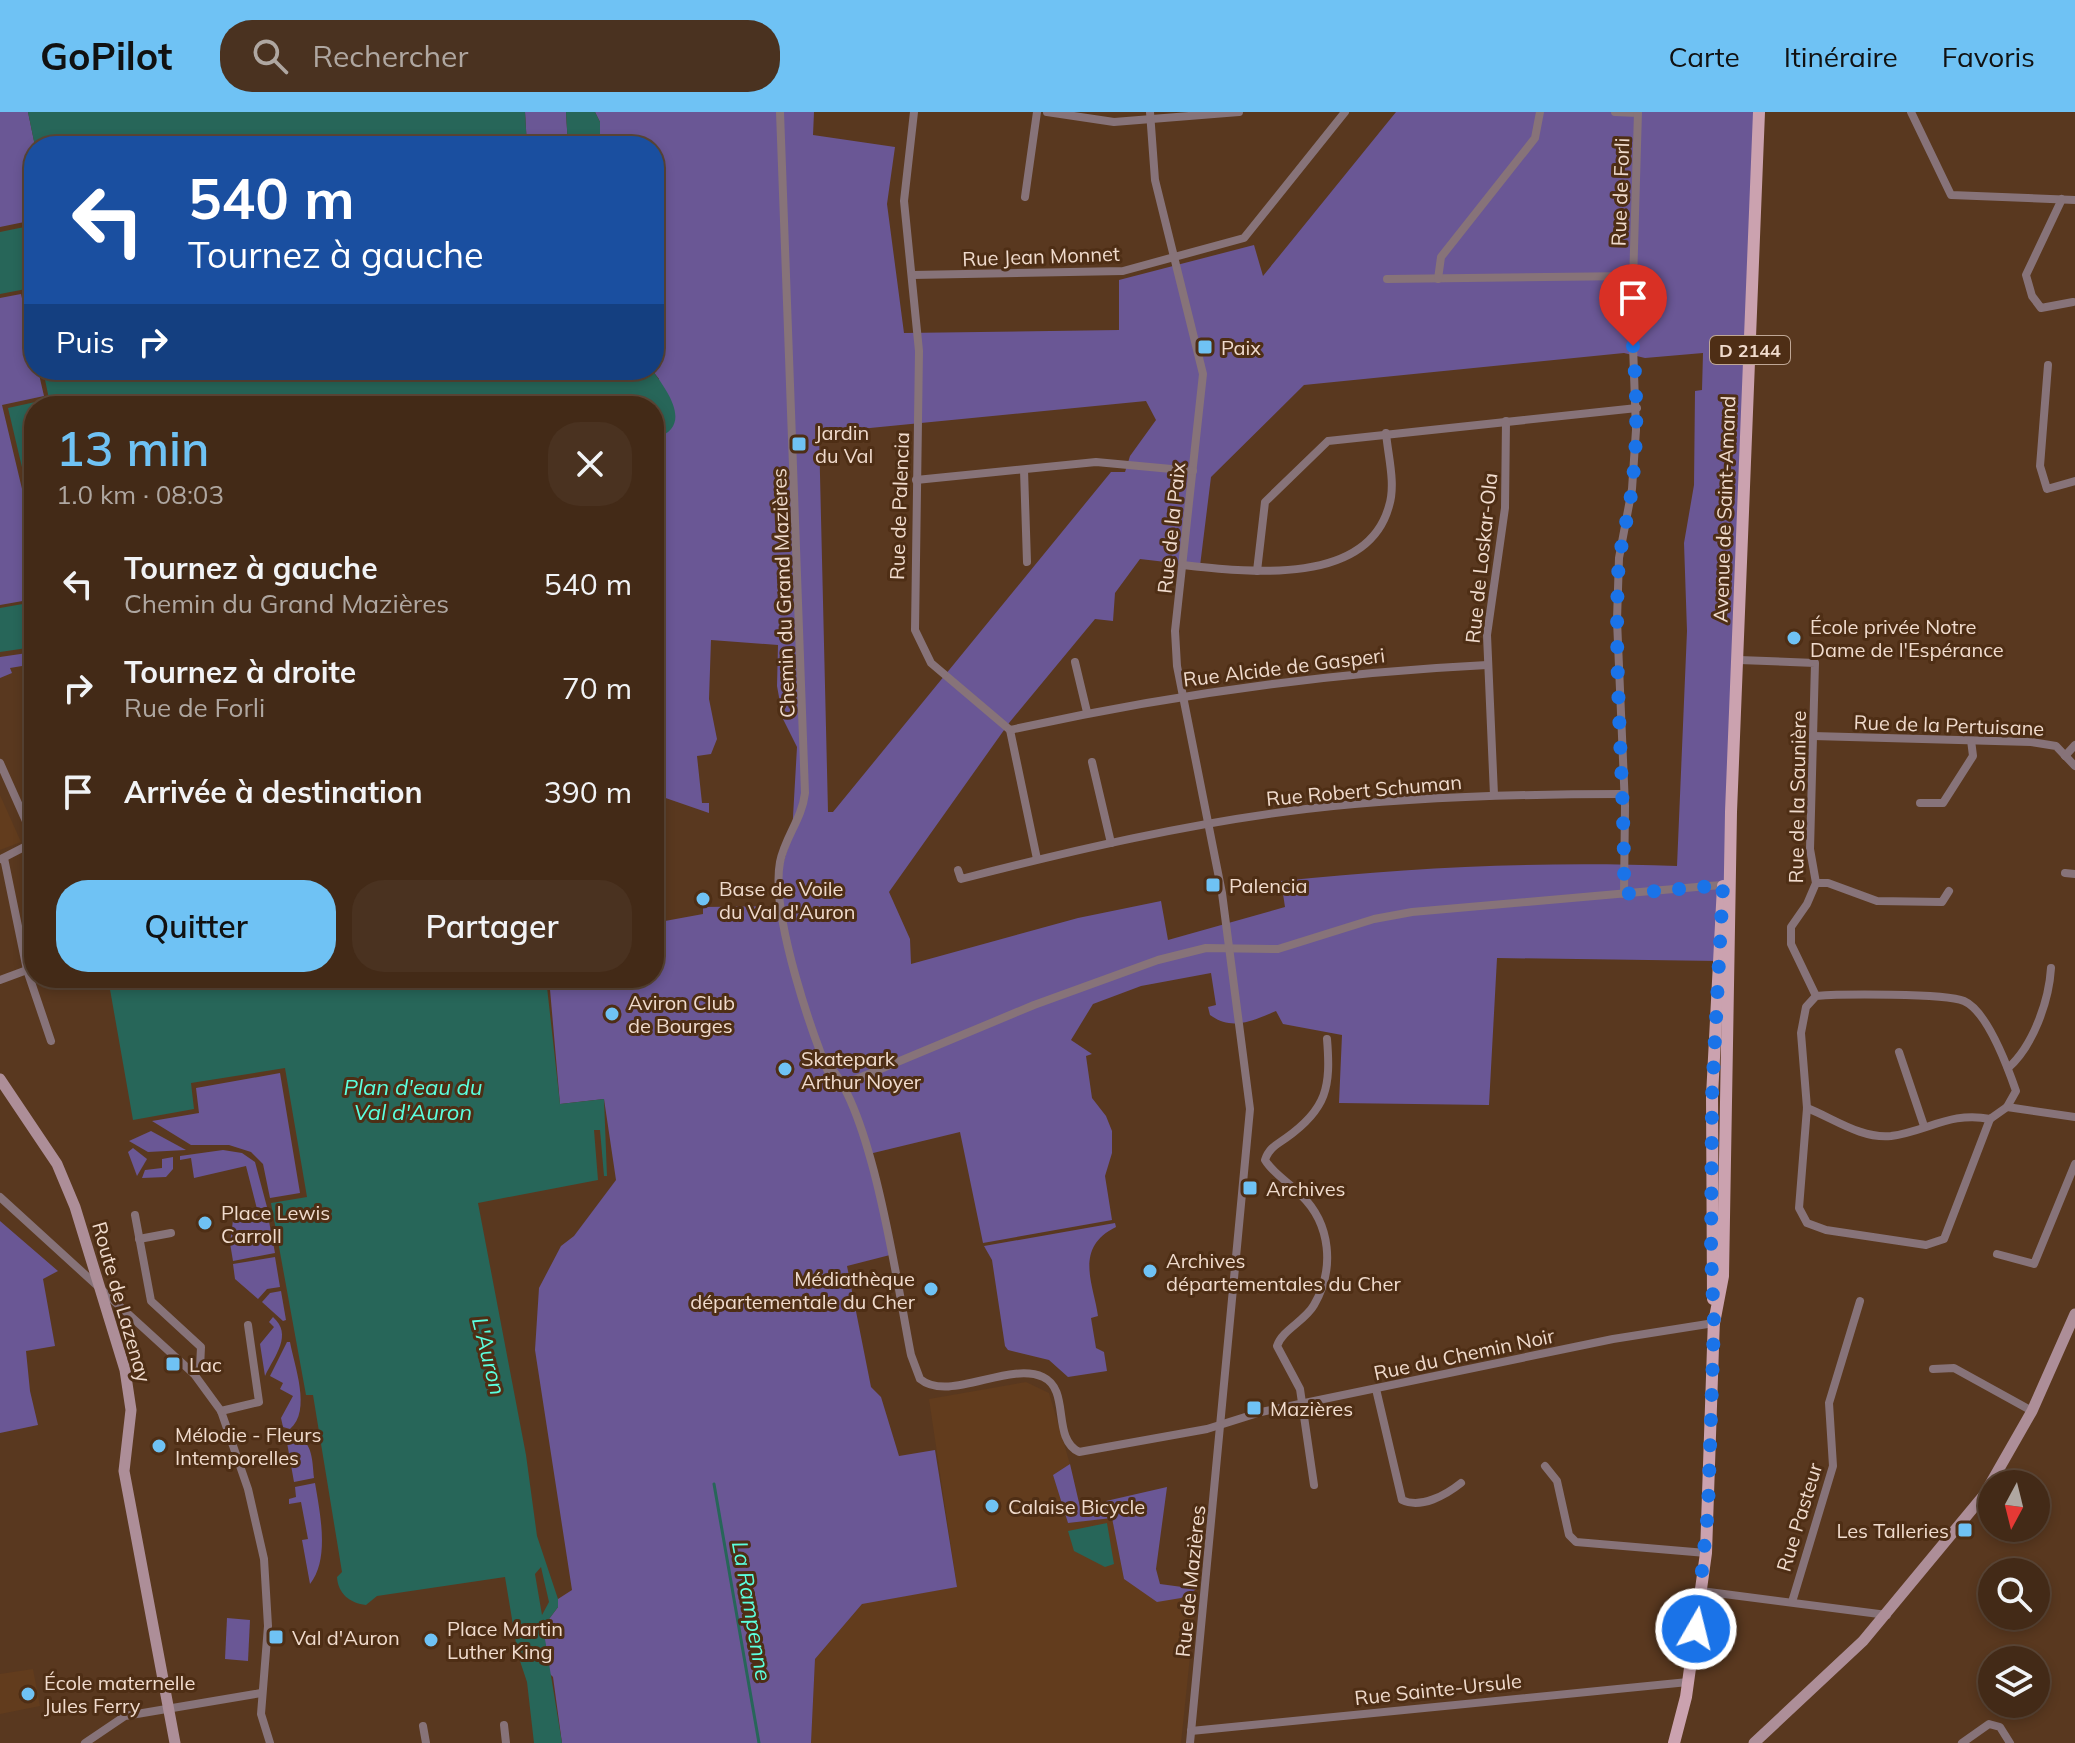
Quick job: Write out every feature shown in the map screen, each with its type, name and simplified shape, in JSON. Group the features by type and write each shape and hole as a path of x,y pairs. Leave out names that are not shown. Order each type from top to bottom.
{"main road":[{"name":"Avenue de Saint-Amand","path":"1714,1323 1723,1276 1731,812 1759,112"},
{"name":"Avenue de Saint-Amand","path":"1674,1743 1688,1682 1706,1553 1714,1323 1712,1096 1723,885 1731,812"},
{"path":"1715,1033 1729,1033"},
{"path":"1712,1096 1728,1097"}],"street":[{"name":"Chemin du Grand Mazières","path":"780,112 805,793 801,816 783,852 779,877 789,947 808,1021 835,1088 844,1084 854,1103 868,1154 911,1355 920,1379 937,1387 1026,1374 1045,1378 1054,1388 1065,1437 1079,1452 1207,1429 1222,1422"},
{"name":"Rue de Palencia","path":"914,112 904,201 919,351 915,630 931,663 1010,730"},
{"path":"1025,197 1037,112"},
{"path":"1047,112 1114,122 1150,115 1239,112"},
{"name":"Rue Jean Monnet","path":"912,275 1116,272 1249,235 1345,112"},
{"path":"1438,279 1441,257 1535,138 1540,112"},
{"path":"1615,112 1638,112"},
{"name":"Rue de Forli","path":"1624,894 1618,573 1632,489 1637,408 1634,276 1638,112"},
{"path":"1911,112 1951,195 2075,200"},
{"name":"Rue de la Paix","path":"1150,115 1155,180 1203,374 1175,631 1182,696 1210,824 1231,949 1249,1081 1247,1156"},
{"path":"2062,199 2026,275 2032,296 2041,308 2073,302"},
{"path":"1387,279 1634,276"},
{"path":"2048,365 2040,466 2047,489 2075,481"},
{"path":"1257,571 1264,508 1269,497 1328,441 1637,408"},
{"name":"Rue de Loskar-Ola","path":"1494,795 1487,623 1505,508 1506,421"},
{"path":"1183,565 1257,571 1334,562 1368,544 1381,527 1391,500 1386,433"},
{"path":"916,480 1106,462 1193,471"},
{"path":"1024,470 1027,562"},
{"name":"Rue de la Saunière","path":"1739,660 1815,663 1810,849 1816,883 1807,904 1791,927 1791,944 1816,996"},
{"path":"1075,662 1087,712"},
{"name":"Rue Alcide de Gasperi","path":"1010,730 1087,712 1182,696 1389,670 1487,665"},
{"path":"1010,730 1037,859"},
{"name":"Rue de la Pertuisane","path":"1813,736 1971,740 2056,746 2075,766"},
{"path":"1920,803 1943,803 1973,756 1971,740"},
{"path":"2065,756 2075,745"},
{"path":"1092,762 1111,843"},
{"path":"0,763 24,818"},
{"name":"Rue Robert Schuman","path":"958,870 961,879 1037,859 1210,824 1364,803 1494,795 1622,794"},
{"path":"24,847 2,859 24,957"},
{"path":"1816,883 1828,883 1877,901 1942,902 1949,891"},
{"path":"844,1084 1034,1005 1196,949 1278,949 1374,919 1412,912 1723,885 1730,905"},
{"path":"2008,1068 2021,1056 2050,990 2051,968"},
{"path":"0,980 24,971"},
{"path":"33,988 51,1041"},
{"path":"1816,996 1945,998 1965,1002 1979,1014 2008,1068 2016,1091 2007,1107 1990,1119 1944,1239 1926,1245 1826,1230 1807,1223 1799,1208 1807,1108 1801,1033 1806,1007 1816,996"},
{"path":"1314,1485 1303,1404 1296,1378 1277,1346 1315,1304 1326,1275 1326,1244 1310,1204 1271,1170 1266,1157 1268,1150 1298,1130 1322,1103 1329,1076 1327,1039"},
{"path":"1899,1052 1924,1126"},
{"name":"Route de Lazenay","path":"0,1079 57,1164 75,1207 123,1361 131,1410 124,1471 175,1743"},
{"path":"2007,1107 2075,1117"},
{"path":"1807,1108 1868,1133 1889,1136 1967,1115 1990,1119"},
{"path":"1247,1156 1266,1157"},
{"name":"Rue de Mazières","path":"1190,1743 1247,1156"},
{"path":"1997,1254 2034,1264 2075,1164"},
{"path":"0,1197 194,1374 221,1411 248,1489 266,1573 268,1626 261,1714 270,1743"},
{"path":"135,1215 151,1301 201,1347 200,1368 194,1374"},
{"path":"139,1239 171,1233"},
{"name":"Rue Pasteur","path":"1792,1602 1833,1466 1829,1403 1860,1301"},
{"path":"1754,1743 1887,1615 1984,1495 2032,1411 2075,1314"},
{"name":"Rue du Chemin Noir","path":"1222,1422 1613,1339 1714,1323"},
{"path":"221,1411 259,1402 248,1325"},
{"path":"1933,1369 1954,1368 2032,1411"},
{"path":"1376,1389 1402,1500 1409,1504 1446,1496 1461,1483"},
{"path":"1545,1466 1557,1481 1569,1535 1576,1542 1706,1553"},
{"path":"1701,1591 1887,1615"},
{"name":"Rue Sainte-Ursule","path":"1191,1731 1688,1682"},
{"path":"85,1743 125,1716 261,1693"},
{"path":"1962,1743 1989,1724 2000,1727 2010,1743"},
{"path":"504,1725 506,1743"},
{"path":"423,1726 426,1743"}],"shaded area":[{"path":"0,112 28,112 33,136 24,136 24,222 0,227"},
{"path":"525,112 566,112 567,136 526,136"},
{"path":"595,112 814,112 813,135 895,147 887,204 904,333 1119,330 1119,280 1254,245 1263,276 1396,112 1759,112 1731,812 1719,961 1497,958 1489,1105 1339,1103 1342,1035 1283,1024 1276,1011 1242,1023 1218,1020 1210,1015 1208,1007 1216,1005 1211,973 1141,986 1093,1004 1071,1040 1092,1054 1086,1056 1092,1098 1106,1116 1112,1131 1112,1153 1105,1176 1112,1220 983,1243 960,1132 869,1154 890,1255 847,1266 871,1387 881,1397 899,1456 935,1450 957,1587 862,1604 815,1659 811,1743 562,1743 553,1677 549,1673 543,1627 558,1607 558,1599 572,1590 535,1350 539,1288 561,1246 574,1236 616,1180 604,1099 560,1104 550,988 664,988 664,921 703,914 703,907 782,906 779,877 792,834 797,747 783,719 777,686 778,645 711,640 709,699 717,739 711,754 697,756 702,803 709,803 709,813 664,797 664,396 658,396 659,380 664,380 664,136 600,136 600,122","holes":["1624,353 1645,358 1703,353 1702,390 1695,391 1694,485 1684,543 1687,631 1677,866 1479,866 1281,881 1285,907 1168,940 1161,901 1078,918 911,964 910,939 889,892 1009,723 1095,619 1113,621 1115,593 1140,559 1200,566 1211,477 1304,385","1146,401 1156,420 1130,456 1125,472 1111,472 833,812 828,812 819,433"]},
{"path":"21,294 24,307 24,380 40,380 44,396 24,396 24,400 2,405 24,497 24,601 0,605 0,298"},
{"path":"24,653 24,666 10,668 12,673 0,678 0,657"},
{"path":"0,795 21,842 0,850"},
{"path":"280,1073 300,1193 270,1198 263,1164 251,1152 229,1145 191,1145 152,1121 199,1113 196,1088"},
{"path":"151,1131 186,1150 148,1152 129,1141"},
{"path":"133,1148 147,1159 137,1176 128,1152"},
{"path":"223,1150 242,1153 255,1162 267,1207 257,1209 246,1166 194,1178 191,1158 180,1160 180,1156"},
{"path":"173,1157 173,1169 166,1177 142,1178 145,1170 162,1168 162,1159"},
{"path":"267,1211 275,1253 233,1261 230,1243 233,1220"},
{"path":"0,1221 58,1271 43,1279 55,1346 26,1351 30,1391 38,1425 0,1433"},
{"path":"1115,1223 1116,1227 1094,1245 1089,1268 1098,1316 1091,1318 1096,1348 1104,1352 1107,1371 1068,1377 1049,1360 1008,1350 992,1260 984,1246"},
{"path":"275,1257 280,1287 267,1289 258,1299 235,1279 233,1264"},
{"path":"281,1291 286,1320 283,1321 262,1302 270,1293"},
{"path":"273,1317 282,1331 282,1338 265,1376 260,1344 274,1327 269,1322"},
{"path":"287,1342 290,1342 298,1375 301,1400 300,1411 290,1429 283,1427 281,1418 293,1396 280,1389 283,1383 270,1376"},
{"path":"1026,1382 1049,1393 1070,1464 1053,1475 1068,1523 1112,1517 1124,1579 1138,1588 1181,1598 1197,1589 1181,1743 811,1743 815,1659 863,1603 957,1587 929,1399"},
{"path":"286,1437 295,1437 306,1443 314,1478 294,1482"},
{"path":"1070,1464 1080,1507 1167,1487 1156,1569 1160,1584 1197,1589 1181,1598 1157,1602 1124,1579 1112,1518 1068,1523 1053,1475"},
{"path":"315,1483 322,1549 316,1574 310,1584 302,1540 308,1539 301,1502 289,1504 289,1499 296,1497 295,1487"},
{"path":"227,1618 250,1620 248,1661 225,1659"},
{"path":"33,1669 40,1706 0,1714 0,1674"}],"water":[{"path":"28,112 525,112 526,136 33,136"},
{"path":"566,112 595,112 600,122 600,136 567,136"},
{"path":"24,227 24,289 0,294 0,232"},
{"path":"45,380 659,380 670,397 675,416 674,425 664,434 664,396 48,396"},
{"path":"24,404 24,476 8,408"},
{"path":"24,604 24,648 0,652 0,608"},
{"name":"Plan d'eau du Val d'Auron","path":"110,988 547,988 560,1104 604,1099 607,1176 604,1176 600,1130 594,1130 598,1180 478,1203 526,1455 537,1536 558,1599 558,1607 543,1627 562,1743 534,1743 527,1682 518,1655 505,1577 377,1596 366,1605 350,1600 342,1593 337,1577 342,1572 313,1395 306,1395 271,1203 307,1197 285,1068 191,1083 194,1109 133,1120","holes":["541,1567 549,1602 542,1615 535,1574"]},
{"path":"1107,1523 1114,1564 1105,1567 1074,1551 1068,1531"}],"waterway":[{"name":"La Rampenne","path":"714,1484 759,1743"}],"place":[{"name":"Paix","path":"1205,347"},
{"name":"Jardin du Val","path":"799,444"},
{"name":"École privée Notre Dame de l'Espérance","path":"1794,638"},
{"name":"Palencia","path":"1213,885"},
{"name":"Base de Voile du Val d'Auron","path":"703,899"},
{"name":"Aviron Club de Bourges","path":"612,1014"},
{"name":"Skatepark Arthur Noyer","path":"785,1069"},
{"name":"Archives","path":"1250,1188"},
{"name":"Place Lewis Carroll","path":"205,1223"},
{"name":"Archives départementales du Cher","path":"1150,1271"},
{"name":"Médiathèque départementale du Cher","path":"931,1289"},
{"name":"Lac","path":"173,1364"},
{"name":"Mazières","path":"1254,1408"},
{"name":"Mélodie - Fleurs Intemporelles","path":"159,1446"},
{"name":"Calaise Bicycle","path":"992,1506"},
{"name":"Les Talleries","path":"1965,1530"},
{"name":"Val d'Auron","path":"276,1637"},
{"name":"Place Martin Luther King","path":"431,1640"},
{"name":"École maternelle Jules Ferry","path":"28,1694"}],"route":[{"path":"1633,346 1637,397 1635,462 1619,558 1617,597 1622,791 1625,806 1624,894 1723,885 1712,1096 1714,1323 1708,1511 1696,1629"}],"water label":[{"name":"L'Auron","path":"489,1356"}]}
